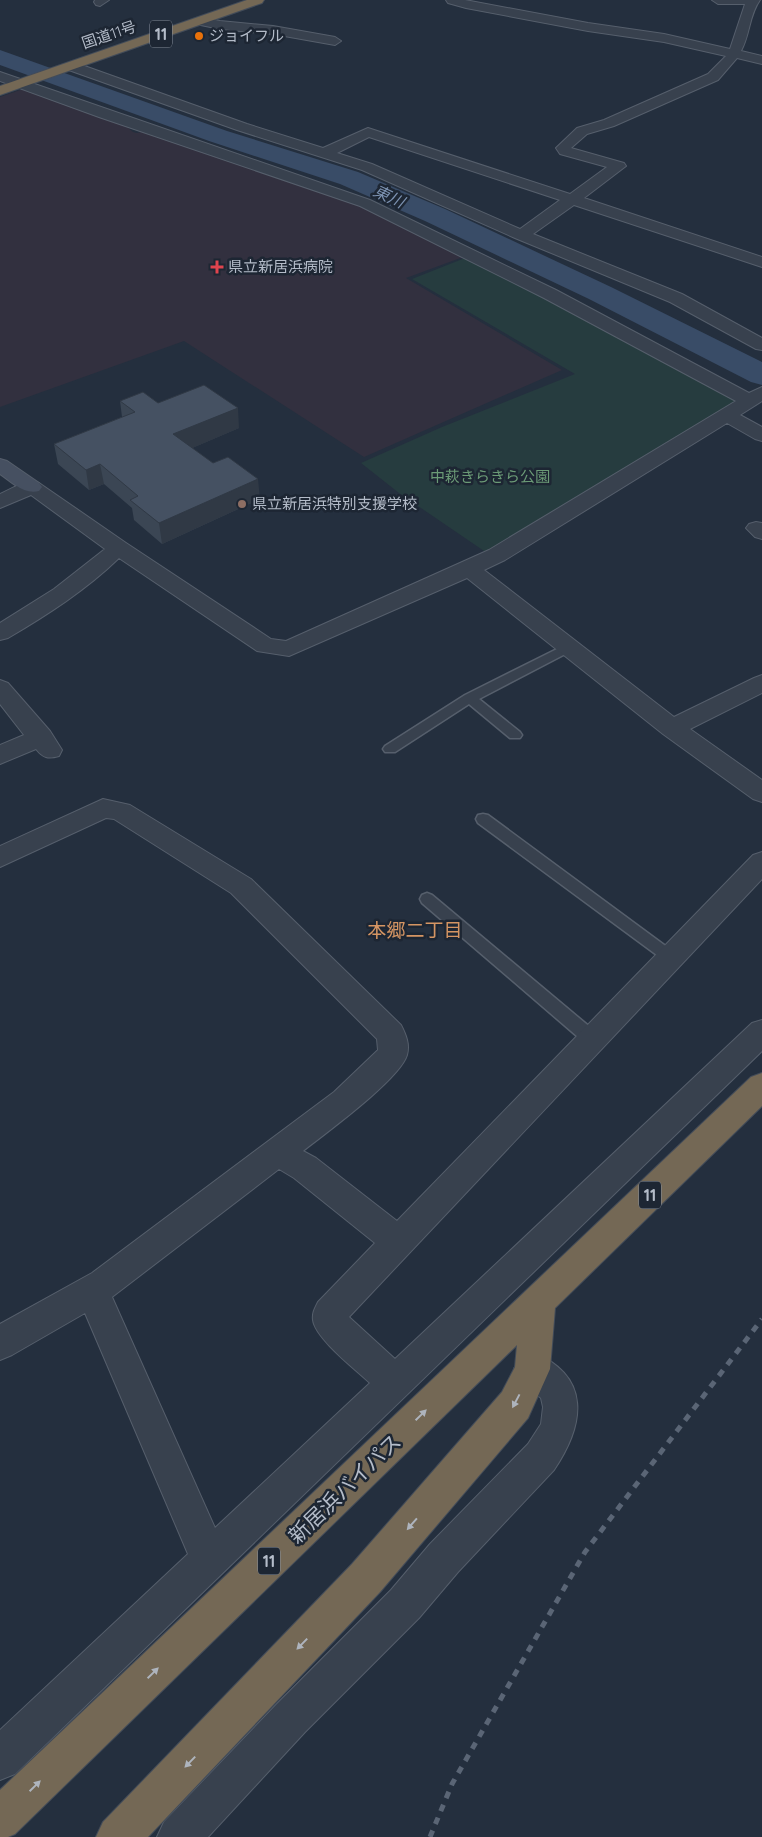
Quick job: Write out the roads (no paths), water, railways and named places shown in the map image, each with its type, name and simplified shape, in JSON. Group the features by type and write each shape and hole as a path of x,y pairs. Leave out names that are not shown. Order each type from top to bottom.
{"highway":[{"name":"国道11号","path":"0,91 258,0"},
{"name":"新居浜バイパス","path":"0,1819 762,1086"},
{"path":"118,1837 366,1578 515,1405 532,1369 538,1303"}],"street":[{"path":"452,0 588,27 664,38 762,60"},
{"path":"718,0 747,0"},
{"path":"521,235 619,166 565,151 563,148 582,131 609,123 713,77 722,71 734,54 744,29 746,9 754,0"},
{"path":"200,20 220,25 273,30 335,41"},
{"path":"68,67 215,118 367,167 521,235 676,298 762,345"},
{"path":"0,76 25,82 104,114 365,203 754,397 497,555 289,649 265,646 118,548 0,465"},
{"path":"324,154 368,132 762,262"},
{"path":"727,415 762,435"},
{"path":"0,502 32,487"},
{"path":"0,633 30,616 104,561 118,548"},
{"path":"469,569 567,648 672,728 762,793"},
{"path":"672,728 762,683"},
{"path":"0,688 46,743 0,755"},
{"path":"0,858 103,808 121,811 241,886 391,1034 394,1047 392,1056 345,1100 104,1284 0,1343"},
{"path":"394,1382 330,1322 330,1313 591,1038 762,862"},
{"path":"0,1759 762,1032"},
{"path":"278,1152 305,1168 398,1242"},
{"path":"92,1291 210,1560"},
{"path":"179,1837 404,1604 444,1558 541,1457 553,1439 562,1412 555,1388 532,1369"}],"lane":[{"path":"390,749 470,698 567,648"},
{"path":"470,698 515,736"},
{"path":"483,819 670,957"},
{"path":"427,899 591,1038"}],"waterway":[{"name":"東川","path":"0,57 218,136 349,178 435,215 600,293 762,375"}],"railway":[{"path":"430,1837 452,1784 585,1552 762,1319"}],"place":[{"name":"ジョイフル","path":"199,36"},
{"name":"県立新居浜病院","path":"217,267"},
{"name":"県立新居浜特別支援学校","path":"242,504"}],"district":[{"name":"本郷二丁目","path":"415,930"}],"park label":[{"name":"中萩きらきら公園","path":"490,477"}]}
